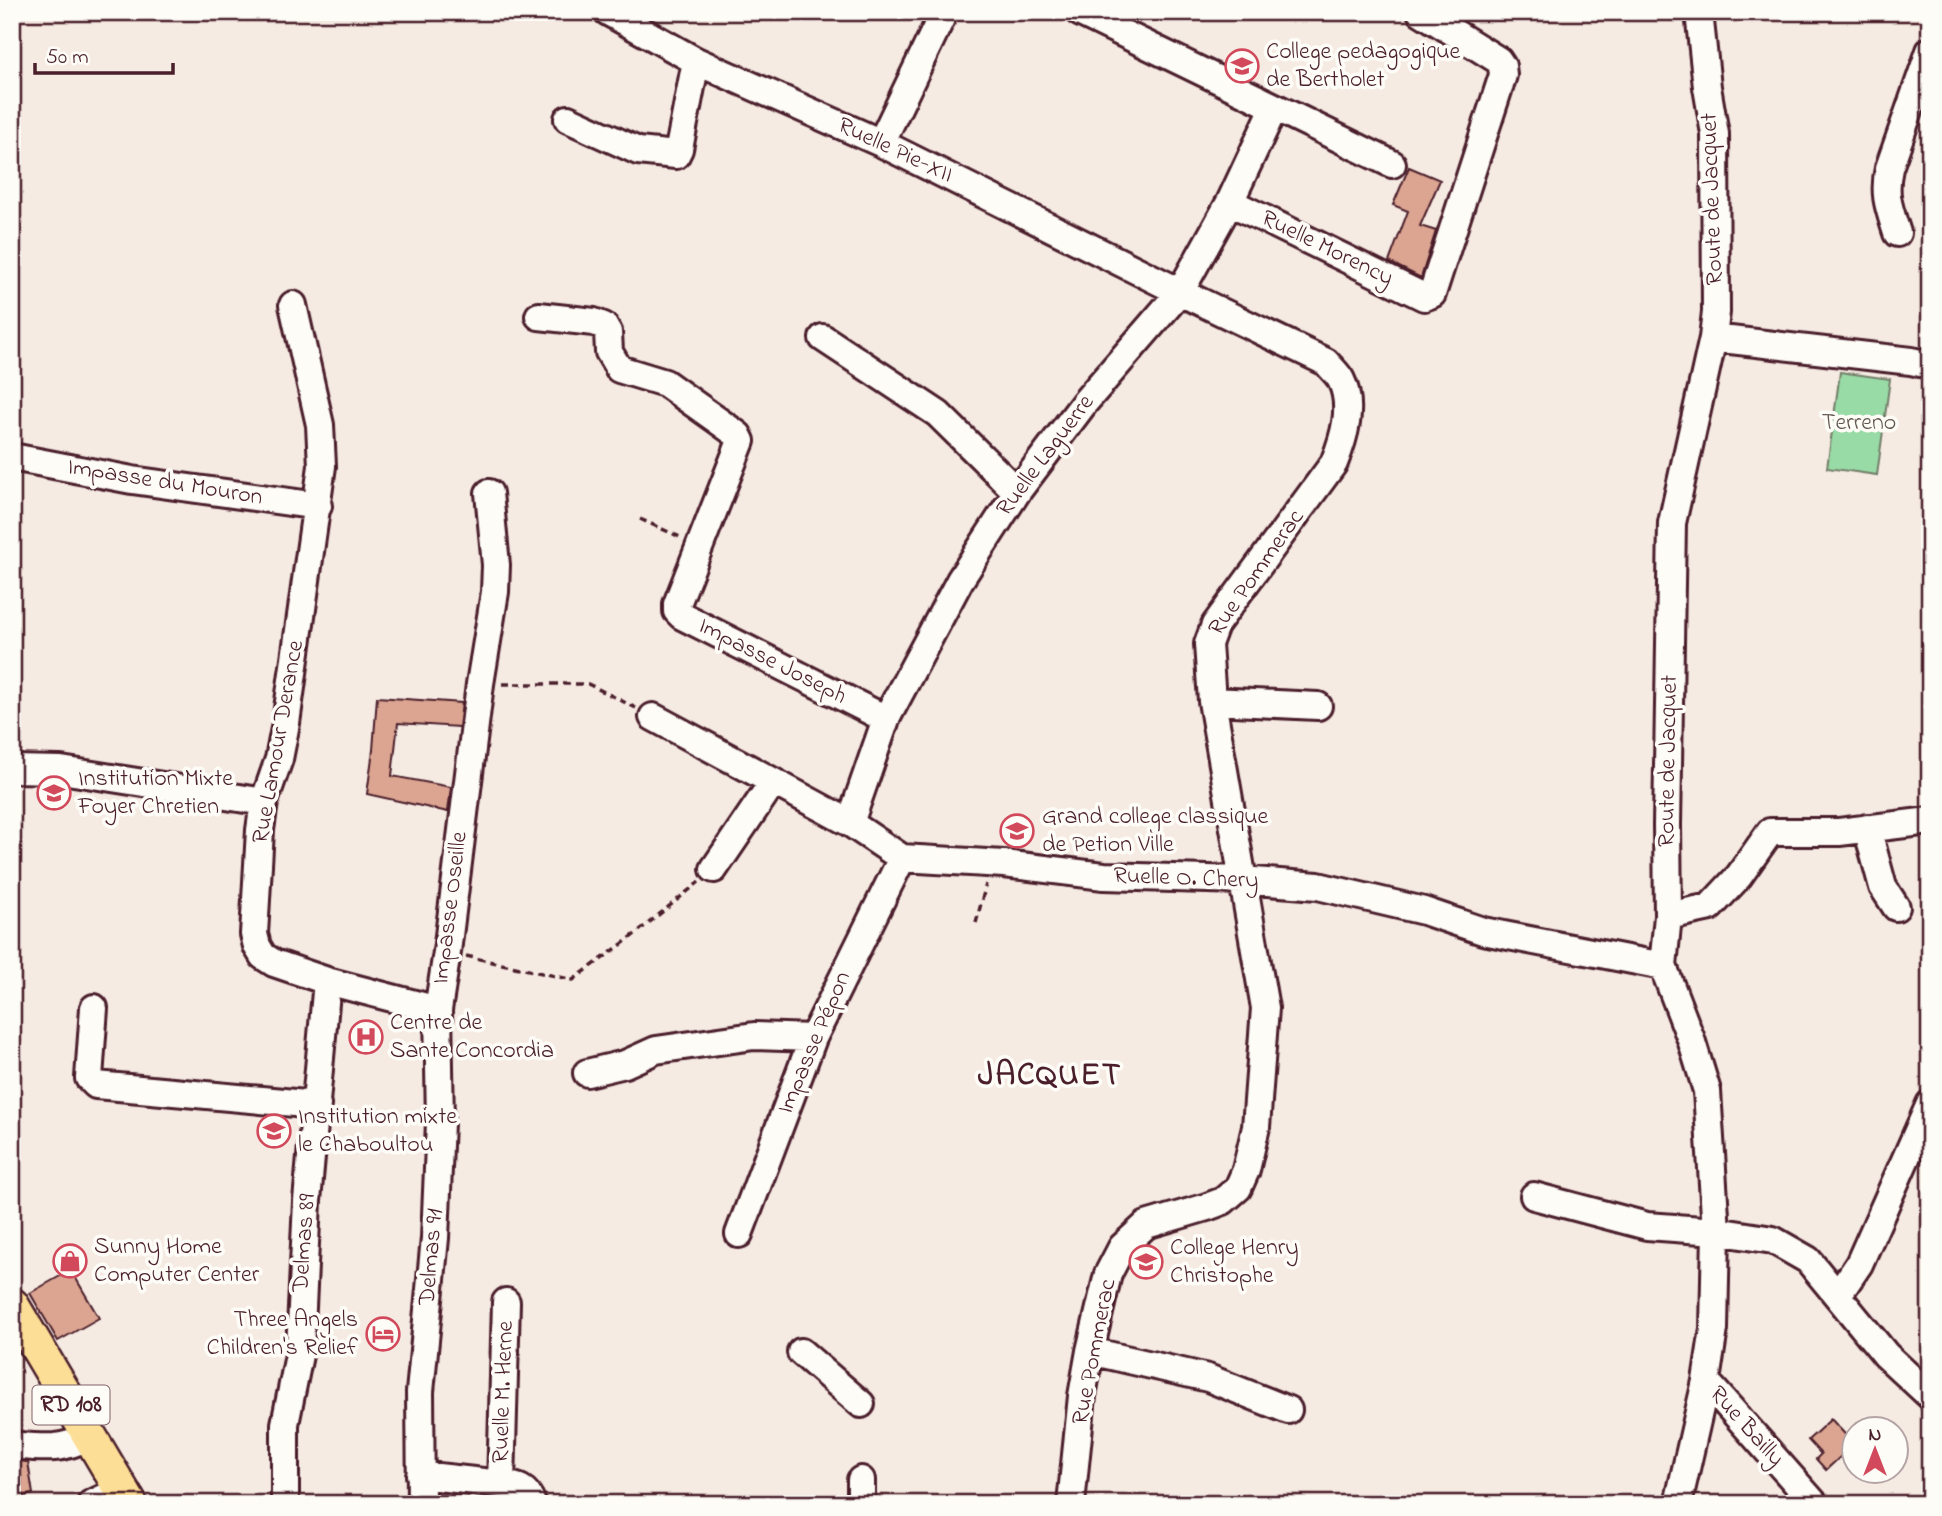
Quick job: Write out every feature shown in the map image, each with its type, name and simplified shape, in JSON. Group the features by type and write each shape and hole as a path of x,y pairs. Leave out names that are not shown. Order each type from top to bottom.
{"main road":[{"name":"RD 108","path":"12,1305 82,1440 109,1502"},
{"name":"RD 108","path":"12,1338 82,1440"}],"street":[{"name":"Ruelle Pie-XII","path":"608,12 696,61 881,143 1180,292"},
{"path":"881,143 944,12"},
{"path":"1079,12 1392,164"},
{"name":"Ruelle Morency","path":"1230,202 1424,297 1432,294 1503,75 1498,60 1421,12"},
{"name":"Route de Jacquet","path":"1678,1504 1706,1381 1714,1329 1716,1231 1707,1091 1691,1038 1663,966 1668,916 1672,523 1713,338 1716,312 1716,134 1707,87 1704,19"},
{"path":"1897,233 1886,198 1885,185 1930,51"},
{"path":"568,119 638,151 676,155 680,149 696,61"},
{"name":"Ruelle Laguerre","path":"850,823 886,719 960,580 1017,492 1085,402 1180,292 1230,202 1274,108"},
{"name":"Rue Pommerac","path":"1071,1504 1090,1351 1108,1274 1122,1247 1146,1225 1223,1201 1238,1188 1246,1170 1256,1127 1265,1007 1212,701 1208,644 1215,625 1334,463 1345,435 1345,396 1341,379 1326,362 1180,292"},
{"name":"Rue Lamour Derance","path":"293,305 320,425 322,466 286,723 279,759 264,802 254,934 263,956 274,963 327,981 438,1010"},
{"name":"Impasse Joseph","path":"539,316 594,321 604,326 608,332 609,352 619,369 665,383 738,435 741,441 677,604 677,611 682,616 886,719"},
{"path":"823,338 938,414 1017,492"},
{"path":"1713,338 1930,365"},
{"name":"Impasse du Mouron","path":"12,457 132,480 318,506"},
{"name":"Impasse Oseille","path":"438,1010 480,684 495,592 496,565 489,493"},
{"path":"1212,701 1318,706"},
{"path":"653,717 850,823 902,858"},
{"path":"12,769 61,770 264,802"},
{"path":"714,869 773,782"},
{"path":"1668,916 1710,907 1739,876 1770,832 1839,832 1930,821"},
{"path":"1867,828 1884,887 1896,907"},
{"name":"Ruelle O. Chery","path":"902,858 991,863 1104,876 1242,880 1318,886 1424,911 1483,931 1663,966"},
{"name":"Impasse Pépon","path":"740,1234 813,1038 902,858"},
{"name":"Delmas 89","path":"285,1504 285,1424 300,1350 307,1201 327,981"},
{"path":"94,1007 89,1078 96,1086 317,1105"},
{"name":"Delmas 91","path":"421,1504 420,1392 435,1238 439,1148 438,1010"},
{"path":"587,1073 625,1064 656,1050 754,1036 813,1038"},
{"path":"1838,1295 1858,1264 1930,1104"},
{"path":"1534,1196 1647,1226 1716,1231 1773,1240 1808,1260 1886,1355 1930,1396"},
{"name":"Ruelle M. Herne","path":"506,1302 501,1484 527,1492 532,1504"},
{"path":"1090,1351 1208,1378 1288,1410"},
{"path":"801,1352 861,1404"},
{"name":"Rue Bailly","path":"1706,1381 1790,1492 1815,1504"},
{"path":"12,1445 51,1449 82,1440"},
{"path":"420,1475 501,1484"}],"path":[{"path":"640,519 701,546"},
{"path":"480,684 589,684 653,717"},
{"path":"976,923 991,863"},
{"path":"447,952 573,980 629,939 714,869"}],"green space":[{"name":"Terreno","path":"1840,372 1890,379 1877,475 1827,468"}],"building":[{"path":"1409,167 1440,180 1420,226 1436,231 1421,278 1389,262 1408,211 1393,205"},
{"path":"377,697 462,703 459,727 398,723 392,776 451,787 448,812 367,794"},
{"path":"71,1270 99,1318 58,1341 30,1293"},
{"path":"1831,1419 1840,1429 1840,1457 1826,1470 1816,1459 1821,1454 1808,1440"},
{"path":"12,1462 28,1462 33,1494 12,1498"}],"place":[{"name":"College pedagogique de Bertholet","path":"1242,66"},
{"name":"Institution Mixte Foyer Chretien","path":"54,793"},
{"name":"Grand college classique de Petion Ville","path":"1017,831"},
{"name":"Centre de Sante Concordia","path":"366,1037"},
{"name":"Institution mixte le Chaboultou","path":"274,1131"},
{"name":"Sunny Home Computer Center","path":"70,1261"},
{"name":"College Henry Christophe","path":"1146,1262"},
{"name":"Three Angels Children's Relief","path":"383,1334"}],"district":[{"name":"JACQUET","path":"1050,1076"}]}
